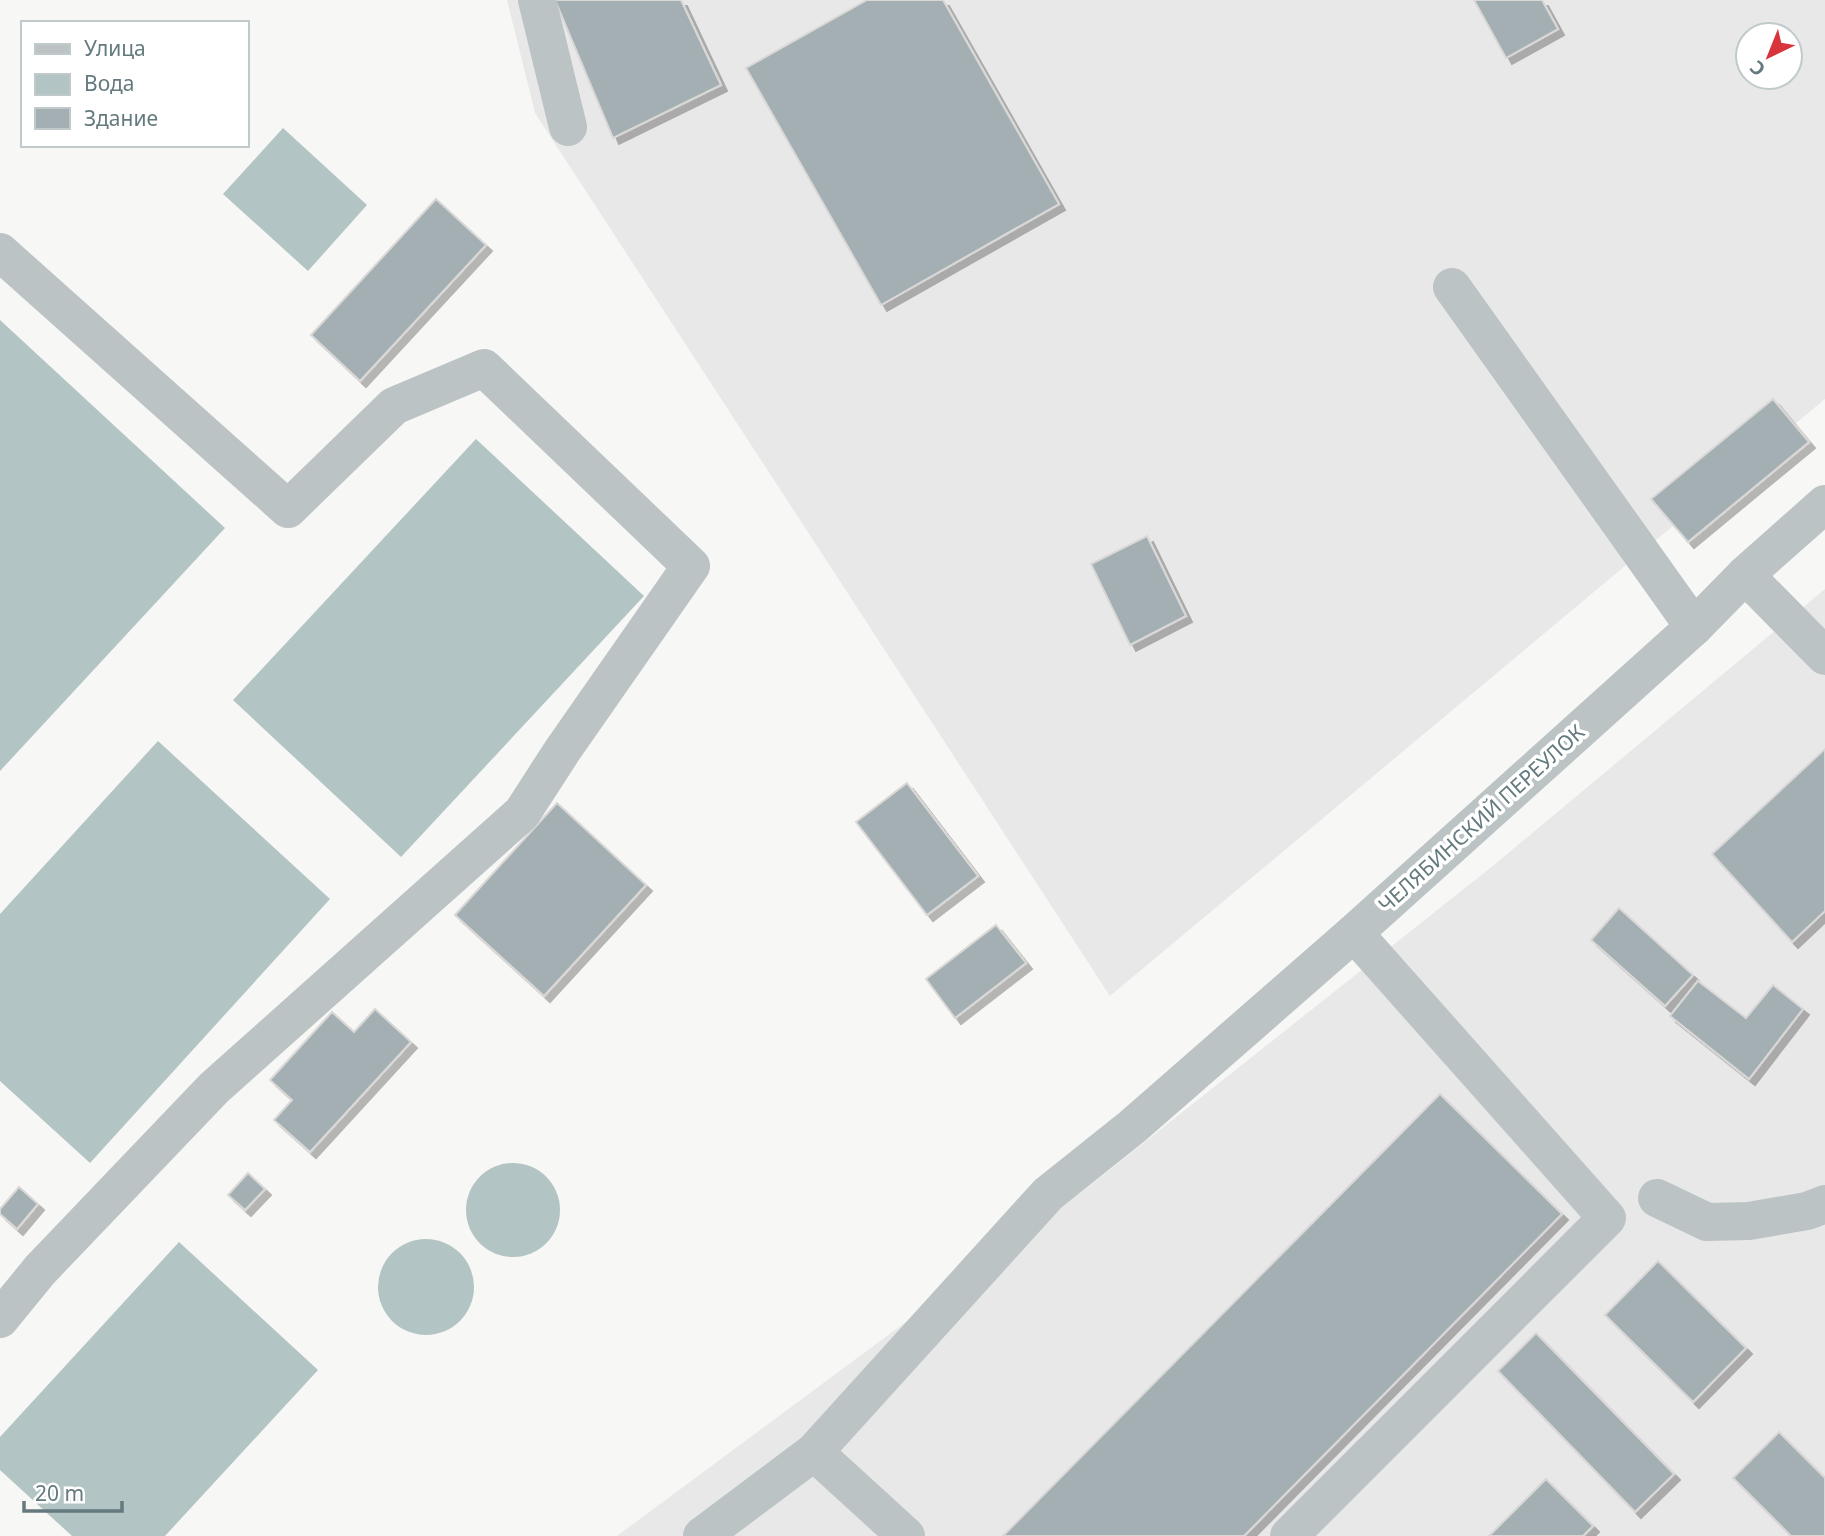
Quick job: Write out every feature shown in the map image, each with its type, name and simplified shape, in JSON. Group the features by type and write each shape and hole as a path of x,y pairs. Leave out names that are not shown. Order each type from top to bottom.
{"street":[{"path":"537,0 568,127"},
{"path":"0,252 288,509 394,406 484,368 691,566 522,813 214,1088 40,1270 0,1319"},
{"path":"1452,287 1694,627"},
{"name":"ЧЕЛЯБИНСКИЙ ПЕРЕУЛОК","path":"702,1536 814,1452 1048,1194 1132,1127 1354,933 1694,627 1745,575 1825,504"},
{"path":"1745,575 1825,656"},
{"path":"1289,1536 1607,1218 1354,933"},
{"path":"1657,1198 1707,1223 1749,1221 1808,1211 1825,1204"},
{"path":"814,1452 906,1536"}],"shaded area":[{"path":"507,0 1825,0 1825,399 1110,996 535,113"},
{"path":"1825,589 1825,1536 617,1536 1088,1187 1494,865"}],"water":[{"path":"283,128 367,205 308,271 223,194"},
{"path":"0,320 225,528 0,771"},
{"path":"476,439 644,596 401,857 233,700"},
{"path":"158,741 330,899 90,1163 0,1081 0,914"},
{"path":"504,1163 522,1163 547,1176 557,1192 560,1210 557,1228 547,1244 522,1257 504,1257 479,1244 466,1219 466,1201 479,1176"},
{"path":"426,1239 444,1243 460,1253 470,1269 474,1287 470,1305 460,1321 444,1331 426,1335 408,1331 392,1321 382,1305 378,1287 382,1269 392,1253 408,1243"},
{"path":"179,1242 318,1370 165,1536 72,1536 0,1470 0,1437"}],"building":[{"path":"555,0 681,0 721,85 613,138"},
{"path":"867,0 943,0 1059,204 881,305 746,68"},
{"path":"1474,0 1542,0 1558,29 1506,58"},
{"path":"436,199 486,245 360,381 311,335"},
{"path":"1773,399 1809,442 1688,542 1651,499"},
{"path":"1147,536 1186,616 1130,645 1091,564"},
{"path":"1825,749 1825,911 1792,942 1712,854"},
{"path":"907,783 978,876 927,915 856,822"},
{"path":"557,803 646,885 544,996 455,915"},
{"path":"1619,908 1693,975 1665,1006 1591,940"},
{"path":"996,925 1026,963 955,1018 926,979"},
{"path":"1698,981 1746,1018 1773,985 1803,1009 1749,1079 1670,1016"},
{"path":"375,1009 411,1042 310,1152 274,1120 292,1100 270,1080 332,1012 354,1032"},
{"path":"1440,1094 1562,1214 1244,1536 1003,1536"},
{"path":"248,1173 265,1189 245,1210 228,1195"},
{"path":"19,1187 38,1204 17,1229 0,1214 0,1209"},
{"path":"1658,1261 1746,1348 1693,1402 1605,1315"},
{"path":"1536,1333 1674,1474 1635,1512 1498,1371"},
{"path":"1779,1432 1825,1478 1825,1536 1791,1536 1733,1478"},
{"path":"1546,1479 1593,1526 1583,1536 1489,1536"}]}
